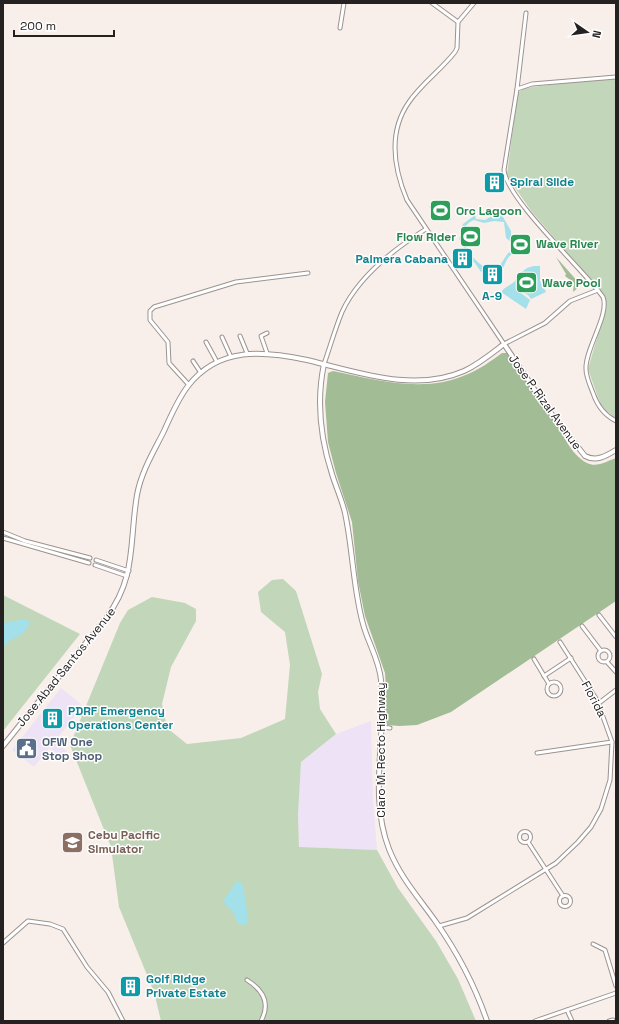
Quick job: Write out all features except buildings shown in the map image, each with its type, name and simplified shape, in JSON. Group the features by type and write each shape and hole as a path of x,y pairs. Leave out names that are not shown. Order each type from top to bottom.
{"main road":[{"name":"Jose Abad Santos Avenue","path":"3,746 119,600 129,571 136,504 140,484 169,418 189,385 201,373 217,362 231,357 248,353 267,353 394,379 420,381 451,376 480,362 504,344"},
{"name":"Jose P. Rizal Avenue","path":"504,344 546,407 585,456 594,460 616,450"},
{"name":"Claro M. Recto Highway","path":"324,364 319,392 322,433 328,462 345,514 361,618 379,669 381,687 379,801 383,831 399,871 439,926 470,979 487,1021"}],"street":[{"path":"340,28 344,3"},
{"path":"432,3 458,22"},
{"path":"474,3 458,22 457,48 455,52 409,101 396,135 395,161 401,186 407,200 504,344 545,323 570,301 598,290"},
{"path":"526,13 517,89 505,162 506,178 532,216 603,297 605,305 586,367 586,374 595,400 603,412 616,421"},
{"path":"517,89 532,84 616,77"},
{"path":"324,364 342,312 358,287 384,260 409,240 426,229"},
{"path":"189,385 169,363 168,342 150,320 150,311 154,307 236,282 308,273"},
{"path":"267,332 261,336 267,353"},
{"path":"240,336 248,353"},
{"path":"222,337 231,357"},
{"path":"206,342 217,362"},
{"path":"192,361 201,373"},
{"path":"610,453 616,455"},
{"path":"3,532 25,541 90,558"},
{"path":"3,538 88,563"},
{"path":"96,560 129,571"},
{"path":"95,565 127,577"},
{"path":"599,615 616,637"},
{"path":"582,626 601,651 606,651 609,654 610,658 607,662"},
{"name":"Florida","path":"439,926 467,918 556,863 591,827 601,809 610,780 612,742 599,703 560,642"},
{"path":"601,651 598,655 599,659 602,662 607,662 616,672"},
{"path":"544,676 571,658"},
{"path":"534,659 549,684 547,689 549,694 554,696 559,694 561,689 559,684 554,682 549,684"},
{"path":"599,703 616,690"},
{"path":"380,727 390,728"},
{"path":"538,753 612,742"},
{"path":"528,842 563,896"},
{"path":"3,943 28,922 50,924 63,929 87,967 108,992 123,1021"},
{"path":"593,944 605,950 616,986"},
{"path":"247,980 257,986 266,1000 264,1014 261,1021"},
{"path":"535,1021 616,993"},
{"path":"567,1010 572,1021"}],"shaded area":[{"path":"61,688 83,706 55,741 67,751 62,757 49,748 34,767 12,750"},
{"path":"371,721 373,800 377,850 299,847 298,815 301,762 336,734"}],"green space":[{"path":"599,79 616,79 616,419 601,406 588,369 605,310 605,302 601,292 532,212 507,174 518,93 524,88"},
{"path":"556,257 579,283 579,287 573,292 574,283 565,276 566,274"},
{"path":"502,353 507,353 542,402 571,449 581,459 594,465 602,464 616,458 616,601 451,712 417,725 387,725 385,720 385,673 365,616 358,581 352,522 336,473 328,442 325,402 328,373 333,371 401,383 435,383 451,380 468,374"},
{"path":"283,579 296,591 322,674 318,692 320,709 336,734 301,762 298,815 299,847 377,850 398,888 436,941 458,979 476,1021 161,1021 154,992 119,907 111,847 70,745 120,623 128,610 152,597 185,603 196,609 196,621 171,667 162,704 167,728 187,744 241,738 285,719 290,665 285,632 261,612 258,592 272,580"},
{"path":"3,595 80,634 3,731"}],"water":[{"name":"Orc Lagoon","path":"434,202 441,203 446,207 451,220 444,218 442,214 438,216 429,207"},
{"name":"Wave River","path":"503,214 503,217 511,231 511,238 521,242 519,250 523,252 522,254 516,253 509,256 498,274 481,272 475,263 470,259 459,239 463,224 475,215 476,219 485,220 492,216","holes":["474,220 484,223 494,221 504,222 506,238 512,243 519,245 517,249 508,253 497,270 489,269 481,265 468,250 464,241 463,233 466,225"]},
{"name":"Wave Pool","path":"534,266 540,266 540,281 546,292 531,299 528,295 517,290 530,300 526,309 501,292 514,282 524,270"},
{"path":"26,619 30,622 24,632 6,644 3,648 3,623"},
{"path":"236,882 240,882 243,885 248,917 247,923 243,925 238,924 234,914 223,901"}],"place":[{"name":"Spiral Slide","path":"494,182"},
{"name":"Orc Lagoon","path":"440,211"},
{"name":"Flow Rider","path":"471,237"},
{"name":"Wave River","path":"520,244"},
{"name":"Palmera Cabana","path":"463,259"},
{"name":"A-9","path":"492,275"},
{"name":"Wave Pool","path":"527,283"},
{"name":"PDRF Emergency Operations Center","path":"53,718"},
{"name":"OFW One Stop Shop","path":"27,749"},
{"name":"Cebu Pacific Simulator","path":"73,842"},
{"name":"Golf Ridge Private Estate","path":"131,986"}]}
